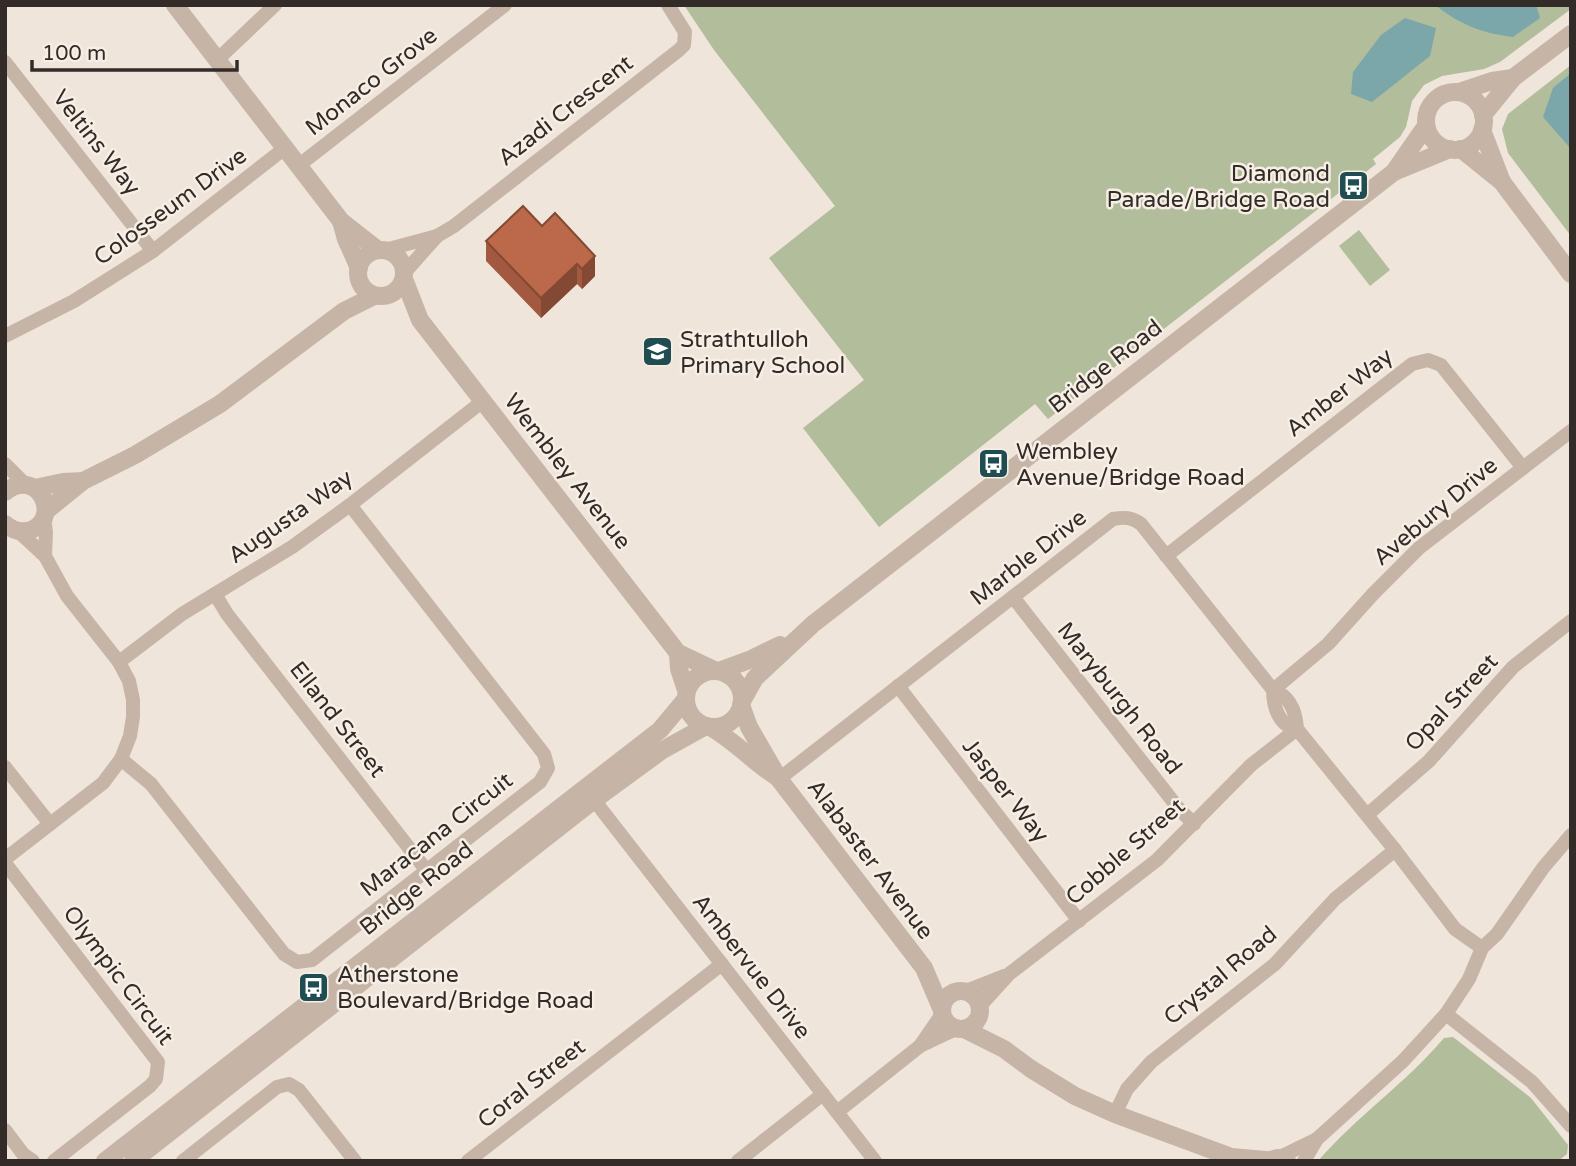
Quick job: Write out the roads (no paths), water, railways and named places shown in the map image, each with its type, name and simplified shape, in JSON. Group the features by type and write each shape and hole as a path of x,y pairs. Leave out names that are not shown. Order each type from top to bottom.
{"street":[{"path":"9,528 36,527 45,514 83,481 135,455 220,404 344,311 398,290 405,275 397,256 382,250 341,221 175,5"},
{"path":"218,60 275,5"},
{"name":"Monaco Grove","path":"298,166 505,5"},
{"name":"Azadi Crescent","path":"382,250 437,236 454,226 679,50 684,44 685,32 668,5"},
{"path":"1455,149 1470,145 1513,78 1571,34"},
{"name":"Veltins Way","path":"5,62 153,251"},
{"path":"1513,78 1450,93 1434,101 1426,117 1426,126 1434,142 1455,149 1502,182 1571,274"},
{"path":"1459,93 1474,100 1502,182"},
{"name":"Bridge Road","path":"1394,172 1426,126"},
{"name":"Colosseum Drive","path":"5,336 74,300 153,251 285,148"},
{"name":"Bridge Road","path":"742,703 755,678 813,624 1394,172 1455,149"},
{"path":"341,221 363,289 381,296"},
{"name":"Azadi Crescent","path":"405,275 437,236"},
{"path":"331,322 364,258 382,250"},
{"name":"Wembley Avenue","path":"405,275 419,320"},
{"name":"Wembley Avenue","path":"381,296 419,320 678,653 716,670"},
{"name":"Amber Way","path":"1166,556 1412,364 1420,361 1435,361 1451,374 1523,468"},
{"name":"Augusta Way","path":"119,662 182,614 292,547 482,401"},
{"name":"Avebury Drive","path":"1273,691 1328,644 1419,548 1571,431"},
{"path":"5,464 44,498 46,556"},
{"path":"5,492 13,486 83,481"},
{"name":"Maracana Circuit","path":"121,759 151,784 284,954 297,962 312,960 540,782 547,774 548,762 544,754 350,505"},
{"name":"Marble Drive","path":"779,779 1113,519 1125,518 1136,521 1166,556 1273,691 1275,709 1283,723 1288,728 1297,729 1455,929 1482,948"},
{"path":"5,861 103,783 121,759 130,736 133,700 129,681 119,662 67,596 46,556 9,528"},
{"name":"Elland Street","path":"215,594 236,625 427,871"},
{"name":"Maryburgh Road","path":"1013,597 1171,799 1194,824"},
{"name":"Opal Street","path":"1367,815 1429,761 1513,667 1571,621"},
{"name":"Bridge Road","path":"716,670 770,651 813,624"},
{"name":"Wembley Avenue","path":"678,653 686,695"},
{"path":"716,670 733,678 741,692 742,703 733,719 726,724 708,727 694,719 686,707 686,695 697,676 716,670"},
{"name":"Jasper Way","path":"898,687 1079,921"},
{"name":"Bridge Road","path":"105,1161 660,730 686,695"},
{"name":"Alabaster Avenue","path":"742,703 749,727 779,779 924,968 942,1011"},
{"name":"Bridge Road","path":"133,1161 594,800 661,751 708,727"},
{"name":"Alabaster Avenue","path":"708,727 732,741 757,764 779,779"},
{"name":"Cobble Street","path":"980,1010 1009,974 1157,860 1251,765 1297,729"},
{"path":"5,766 50,824"},
{"name":"Ambervue Drive","path":"594,800 875,1161"},
{"path":"942,1011 947,1023 1004,1049 1075,1096 1115,1114 1233,1159 1274,1160 1317,1139 1403,1061 1446,1014 1469,979 1482,948 1497,934 1525,892 1569,841"},
{"name":"Crystal Road","path":"1115,1114 1127,1088 1151,1062 1275,964 1335,899 1395,850"},
{"name":"Olympic Circuit","path":"5,861 158,1062 156,1079 150,1086 54,1161"},
{"name":"Coral Street","path":"468,1161 722,964"},
{"name":"Alabaster Avenue","path":"924,968 963,991"},
{"name":"Cobble Street","path":"963,991 1009,974"},
{"path":"920,1046 942,1011 946,998 963,991 975,997 1004,1049"},
{"path":"837,1112 920,1046 976,1022 980,1010"},
{"path":"1446,1014 1532,1082 1571,1126"},
{"path":"183,1161 278,1087 289,1084 301,1091 355,1161"},
{"path":"738,1161 823,1094"},
{"path":"5,1130 23,1154 33,1161"},
{"path":"1304,1161 1317,1139"}],"water":[{"path":"1435,5 1536,5 1540,18 1513,37 1472,27"},
{"path":"1405,18 1436,28 1430,56 1372,102 1351,94 1353,72 1381,35"},
{"path":"1571,73 1571,149 1543,117 1553,88"}],"place":[{"name":"Diamond Parade/Bridge Road","path":"1353,186"},
{"name":"Strathtulloh Primary School","path":"657,352"},
{"name":"Wembley Avenue/Bridge Road","path":"993,464"},
{"name":"Atherstone Boulevard/Bridge Road","path":"314,987"}]}
